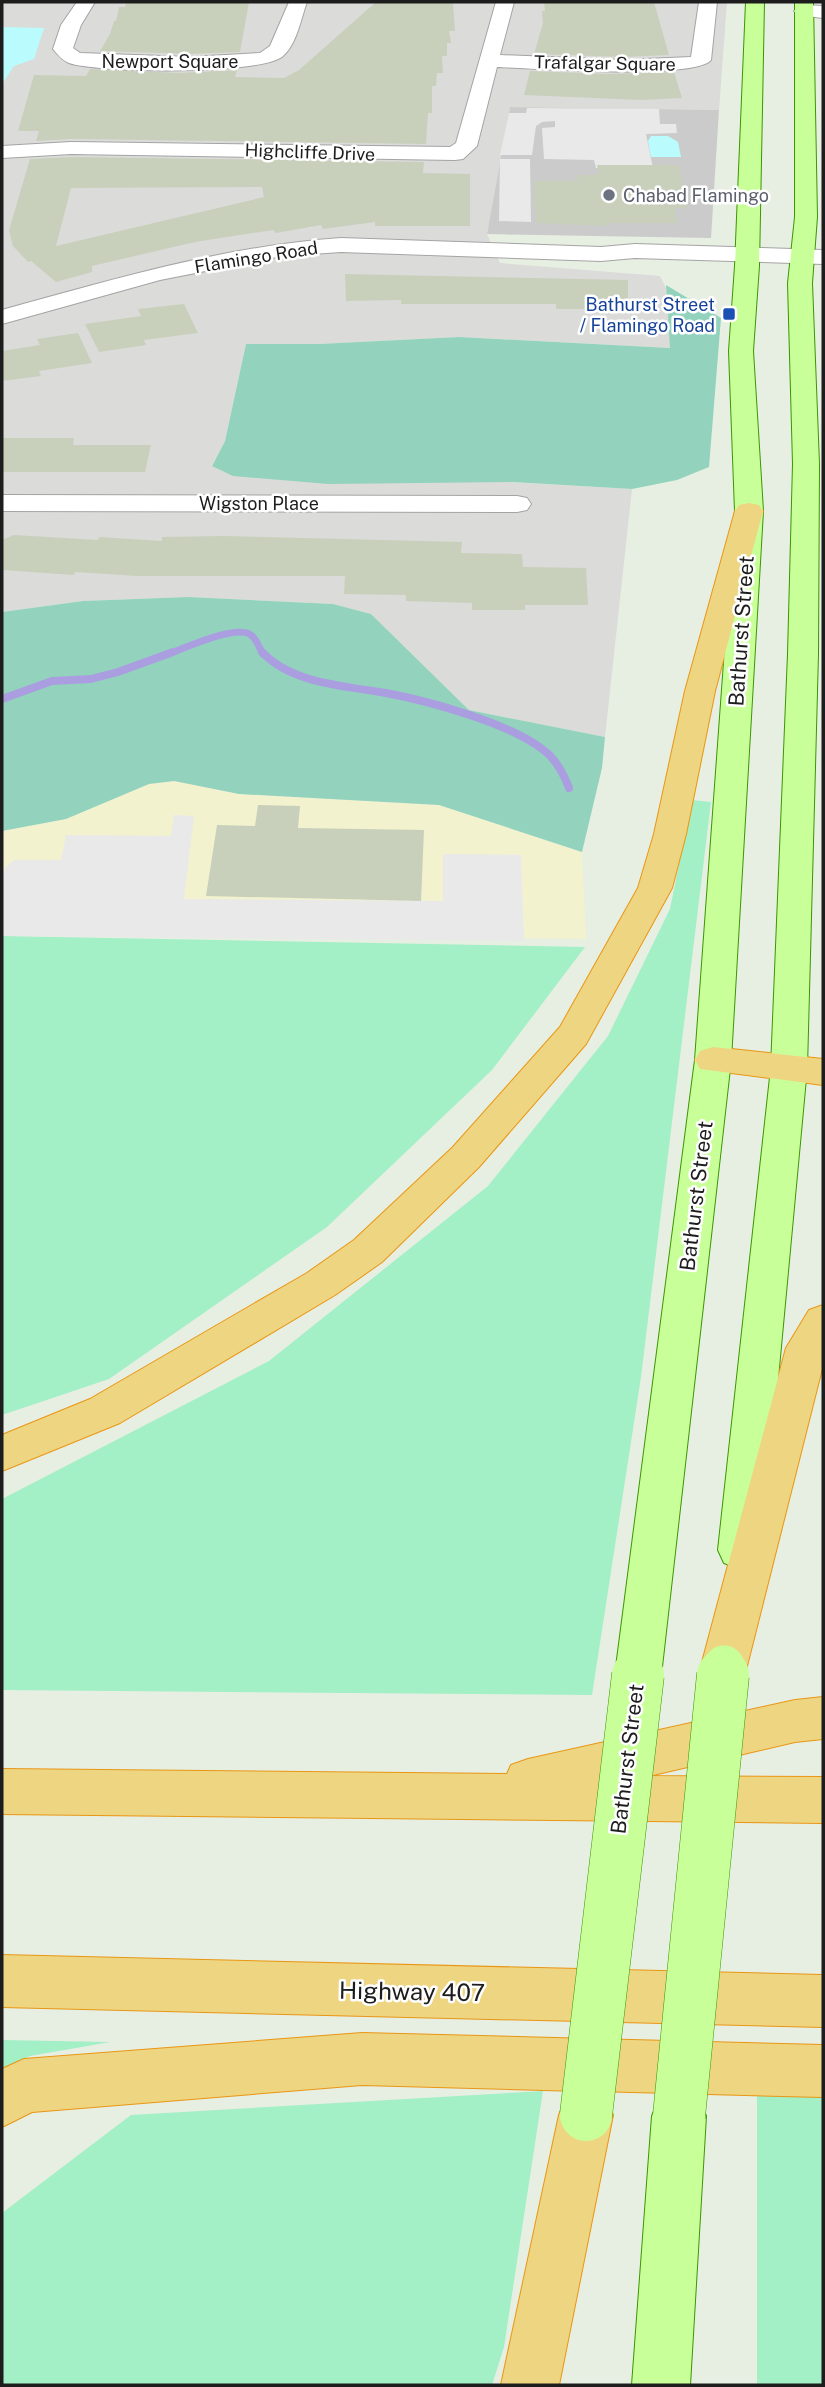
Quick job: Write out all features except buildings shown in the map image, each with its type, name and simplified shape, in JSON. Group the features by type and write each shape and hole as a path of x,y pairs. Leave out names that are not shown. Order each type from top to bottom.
{"highway":[{"path":"2,1453 106,1411 321,1284 368,1251 466,1157 573,1035 655,888 670,834 700,691 748,511"},
{"path":"713,1060 806,1070"},
{"path":"724,1666 807,1348 823,1321"},
{"path":"466,1794 795,1721 823,1718"},
{"path":"2,1792 466,1794 823,1800"},
{"name":"Highway 407","path":"2,1981 823,2001"},
{"path":"2,2100 24,2086 362,2059 823,2071"},
{"path":"530,2385 586,2115"}],"main road":[{"name":"Bathurst Street","path":"556,2385 713,1060 748,511 741,351 747,260 755,2"},
{"path":"661,2385 678,2116 724,1666 806,1070 803,654 813,263 806,217 812,11"}],"street":[{"name":"Newport Square","path":"86,2 71,25 63,49 67,55 93,61 200,63 264,60 276,53 298,2"},
{"name":"Highcliffe Drive","path":"2,152 71,148 455,154 466,146 505,2"},
{"name":"Trafalgar Square","path":"491,61 623,66 693,64 701,60 708,2"},
{"name":"Flamingo Road","path":"12,308 157,274 282,249 341,245 601,254 635,260 813,263"},
{"name":"Wigston Place","path":"2,503 517,504"}],"shaded area":[{"path":"2,2 727,2 719,110 510,107 487,234 500,263 660,276 666,288 671,348 459,337 319,344 246,344 225,441 212,465 632,489 605,737 469,710 371,614 333,604 188,597 83,601 2,612"},
{"path":"2,27 44,28 34,59 14,66 2,84"},
{"path":"510,107 719,110 711,238 487,234"},
{"path":"527,108 659,109 660,124 676,124 677,133 646,134 653,168 596,168 594,160 544,159 542,128 555,127 555,121 542,122 536,126 532,155 500,155 509,113 526,113"},
{"path":"651,136 668,136 678,142 681,157 651,157 648,141"},
{"path":"500,159 530,159 531,222 499,221"},
{"path":"666,285 721,318 709,467 677,480 632,489 512,482 328,484 233,476 212,466 225,441 246,344 319,344 459,337 670,348"},
{"path":"188,597 333,604 371,614 469,710 605,737 602,768 582,852 439,805 239,794 174,781 149,784 66,819 2,831 2,612 83,601"},
{"path":"174,781 239,794 439,805 582,852 586,939 2,934 2,831 66,819 149,784"},
{"path":"174,815 194,816 184,899 443,901 443,854 521,855 524,941 2,936 2,880 5,868 14,860 61,860 66,835 171,836"}],"green space":[{"path":"692,800 711,802 641,1377 592,1695 2,1690 2,1499 269,1361 488,1186 608,1036 670,909"},
{"path":"2,936 585,947 492,1070 327,1227 109,1379 2,1415"},
{"path":"2,2040 110,2042 30,2056 2,2069"},
{"path":"757,2089 823,2090 823,2385 757,2385"},
{"path":"543,2091 504,2347 492,2385 2,2385 2,2213 131,2115"}],"waterway":[{"path":"173,652 198,642 234,632 244,632 253,637 263,654"},
{"path":"2,699 52,681 91,679 118,672 173,652"},
{"path":"168,654 173,652"},
{"path":"262,652 274,663 304,677 424,702 470,715 513,732 550,756 560,768 569,788"}],"place":[{"name":"Chabad Flamingo","path":"609,195"},
{"name":"Bathurst Street / Flamingo Road","path":"729,314"}]}
